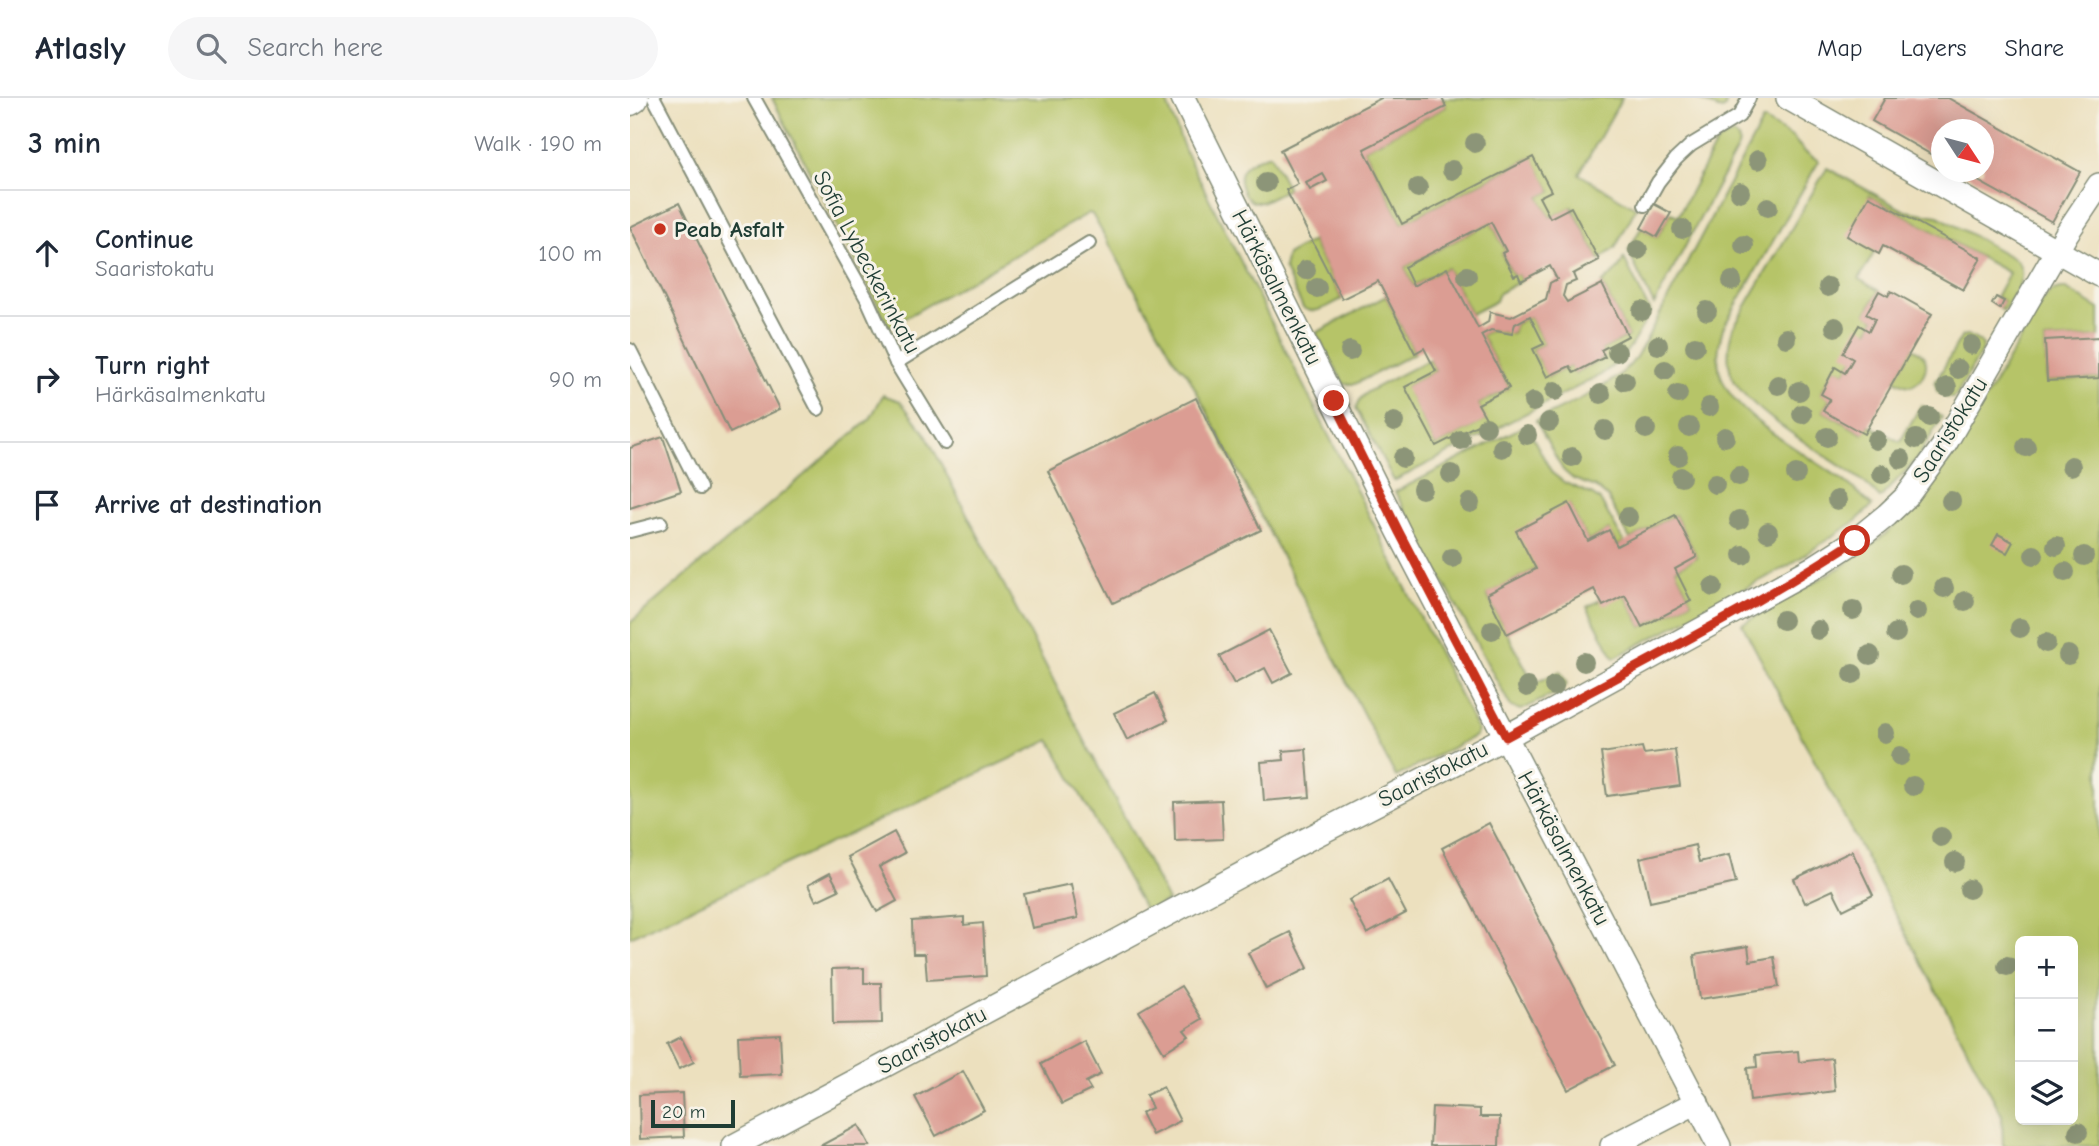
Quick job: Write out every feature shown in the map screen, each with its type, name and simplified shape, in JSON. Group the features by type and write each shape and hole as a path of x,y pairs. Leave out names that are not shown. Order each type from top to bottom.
{"street":[{"name":"Härkäsalmenkatu","path":"1183,98 1380,494 1719,1146"},
{"path":"1787,98 2099,275"},
{"name":"Saaristokatu","path":"734,1146 1304,841 1506,737 1813,568 1855,541 1908,496 1945,444 2056,250 2099,185"},
{"path":"1612,1146 1697,1102"}],"lane":[{"path":"654,98 818,409"},
{"name":"Sofia Lybeckerinkatu","path":"754,98 867,299 896,363 945,443"},
{"path":"1645,205 1676,159 1691,145 1739,116 1749,98"},
{"path":"896,363 1089,243"},
{"path":"630,350 700,488"},
{"path":"630,531 661,523"}],"green space":[{"path":"772,98 1165,98 1186,153 1478,731 1475,736 1396,777 1187,373 1176,362 1092,214 1089,213 889,327"},
{"path":"1442,98 1622,98 1579,174 1636,208 1615,248 1599,260 1572,207 1550,218 1539,197 1551,191 1532,157 1402,224 1364,149 1446,107"},
{"path":"1697,98 1720,98 1726,103 1723,110"},
{"path":"1763,120 1792,137 1805,152 1819,161 1723,328 1718,354 1720,375 1732,396 1760,424 1833,473 1872,506 1857,520 1788,566 1614,658 1587,607 1600,600 1625,595 1642,627 1691,601 1675,569 1697,557 1675,515 1630,539 1608,498 1595,487 1573,479 1563,470 1536,421 1599,389 1632,362"},
{"path":"1733,134 1738,139 1738,147 1654,305 1628,251 1641,228 1657,237 1671,213 1678,216 1714,147 1719,140"},
{"path":"1270,154 1288,189 1262,202 1253,202 1244,194 1240,175 1251,162"},
{"path":"1827,168 1905,211 1938,216 2016,260 2020,266 2019,286 2004,311 2000,309 2004,301 1996,297 2009,273 1869,196 1875,251 1859,279 1879,291 1866,313 1875,319 1845,373 1835,368 1821,393 1830,399 1823,411 1863,434 1869,425 1900,442 1921,405 1942,417 1917,459 1880,498 1861,480 1789,432 1753,403 1732,376 1728,358 1733,328"},
{"path":"1491,222 1506,251 1502,254 1513,275 1518,274 1521,281 1499,293 1496,301 1471,314 1447,268 1413,286 1404,267"},
{"path":"1312,241 1342,299 1312,311 1303,308 1284,268 1287,255"},
{"path":"1624,258 1650,312 1629,348 1617,362 1599,376 1394,481 1356,408 1367,392 1430,359 1436,371 1406,387 1436,446 1486,420 1478,404 1509,388 1481,335 1491,330 1512,334 1515,324 1530,316 1544,344 1533,349 1548,377 1570,366 1575,373 1604,358 1601,350 1628,336 1602,284 1619,268"},
{"path":"2066,289 2099,309 2099,337 2045,340 2047,381 2099,378 2099,1146 2003,1146 2002,1115 1742,624 1841,567 1888,532 1907,513 1950,459 2050,292"},
{"path":"1386,296 1415,353 1355,384 1344,384 1316,333"},
{"path":"1968,335 1983,346 1957,394 1948,398 1937,391 1935,383 1962,336"},
{"path":"1912,348 1923,355 1926,367 1921,379 1910,386 1894,380"},
{"path":"883,395 900,401 925,433 1168,901 1146,912 1050,740 630,937 630,623 870,419"},
{"path":"1526,425 1552,473 1565,483 1600,500 1624,542 1617,546 1609,530 1588,541 1569,504 1536,569 1487,595 1534,684 1560,671 1567,684 1560,691 1521,710 1511,707 1395,492"}],"building":[{"path":"1381,98 1442,98 1446,107 1364,149 1402,224 1533,157 1551,191 1539,197 1550,218 1571,207 1599,260 1573,274 1576,281 1566,285 1563,296 1567,302 1602,284 1628,336 1601,350 1605,357 1574,373 1570,366 1547,377 1533,349 1544,344 1530,316 1515,324 1512,334 1491,330 1481,335 1509,388 1478,404 1487,420 1436,446 1405,387 1436,371 1424,348 1415,353 1378,281 1342,299 1286,190 1298,184 1280,150","holes":["1323,174 1327,181 1310,190 1306,183","1491,222 1506,251 1502,253 1514,276 1518,274 1521,281 1550,266 1557,279 1550,283 1546,299 1511,317 1490,312 1488,322 1478,328 1447,268 1413,286 1404,267"]},
{"path":"1885,98 1948,98 1985,119 1931,119 1931,154 1872,121"},
{"path":"1994,124 2080,172 2052,222 1980,182 1994,182"},
{"path":"1869,196 1981,258 1963,290 1883,246 1879,254 1847,236"},
{"path":"679,203 780,409 730,433 630,227"},
{"path":"1654,204 1671,213 1657,237 1641,228"},
{"path":"1879,291 1888,296 1891,291 1932,314 1864,434 1823,411 1830,399 1821,394 1835,367 1845,373 1853,359 1843,353 1859,325 1869,331 1875,319 1866,314"},
{"path":"1996,297 2004,301 2000,309 1992,304"},
{"path":"2099,337 2099,378 2047,381 2045,340"},
{"path":"1196,398 1261,530 1113,603 1048,471"},
{"path":"663,437 681,491 630,508 630,448"},
{"path":"1569,503 1588,541 1609,530 1617,546 1675,515 1697,557 1675,569 1691,601 1642,627 1625,595 1603,606 1594,589 1507,634 1487,594 1536,569 1516,531"},
{"path":"1998,534 2013,542 2007,553 1992,545"},
{"path":"1269,630 1292,673 1273,683 1265,668 1234,684 1219,656"},
{"path":"1155,693 1168,720 1127,740 1114,713"},
{"path":"1642,747 1644,754 1675,750 1680,786 1607,796 1601,753"},
{"path":"1306,749 1310,797 1264,801 1261,762 1284,760 1283,751"},
{"path":"1221,800 1223,839 1175,841 1174,802"},
{"path":"1489,823 1615,1065 1568,1090 1442,848"},
{"path":"894,832 905,853 879,867 897,901 877,912 848,857"},
{"path":"1695,845 1699,862 1729,855 1736,883 1650,902 1640,858"},
{"path":"1852,851 1873,895 1843,910 1833,890 1805,903 1794,879"},
{"path":"830,873 839,890 816,901 808,885"},
{"path":"1388,879 1406,913 1367,934 1349,900"},
{"path":"1071,884 1078,918 1032,928 1024,894"},
{"path":"964,917 964,925 983,923 986,976 927,980 925,954 913,954 912,921"},
{"path":"1290,932 1308,968 1266,989 1248,953"},
{"path":"1748,946 1750,961 1774,957 1779,987 1700,999 1694,955"},
{"path":"864,968 864,983 881,983 882,1023 833,1024 832,969"},
{"path":"1181,986 1202,1019 1184,1030 1189,1036 1164,1052 1139,1011"},
{"path":"780,1034 782,1074 740,1076 738,1036"},
{"path":"681,1037 694,1062 679,1069 667,1044"},
{"path":"1084,1041 1101,1074 1086,1082 1091,1090 1062,1104 1041,1064"},
{"path":"1798,1051 1799,1062 1832,1058 1835,1091 1750,1101 1747,1068 1757,1067 1756,1055"},
{"path":"963,1071 984,1110 936,1136 915,1097"},
{"path":"1163,1087 1180,1121 1152,1135 1141,1113 1152,1108 1146,1095"},
{"path":"682,1093 684,1137 640,1139 639,1095"},
{"path":"1432,1107 1480,1109 1480,1117 1500,1117 1499,1146 1430,1146"},
{"path":"859,1125 870,1146 820,1146"}],"place":[{"name":"Peab Asfalt","path":"660,229"}],"route":[{"path":"1334,401 1506,737 1751,604 1855,541"}]}
